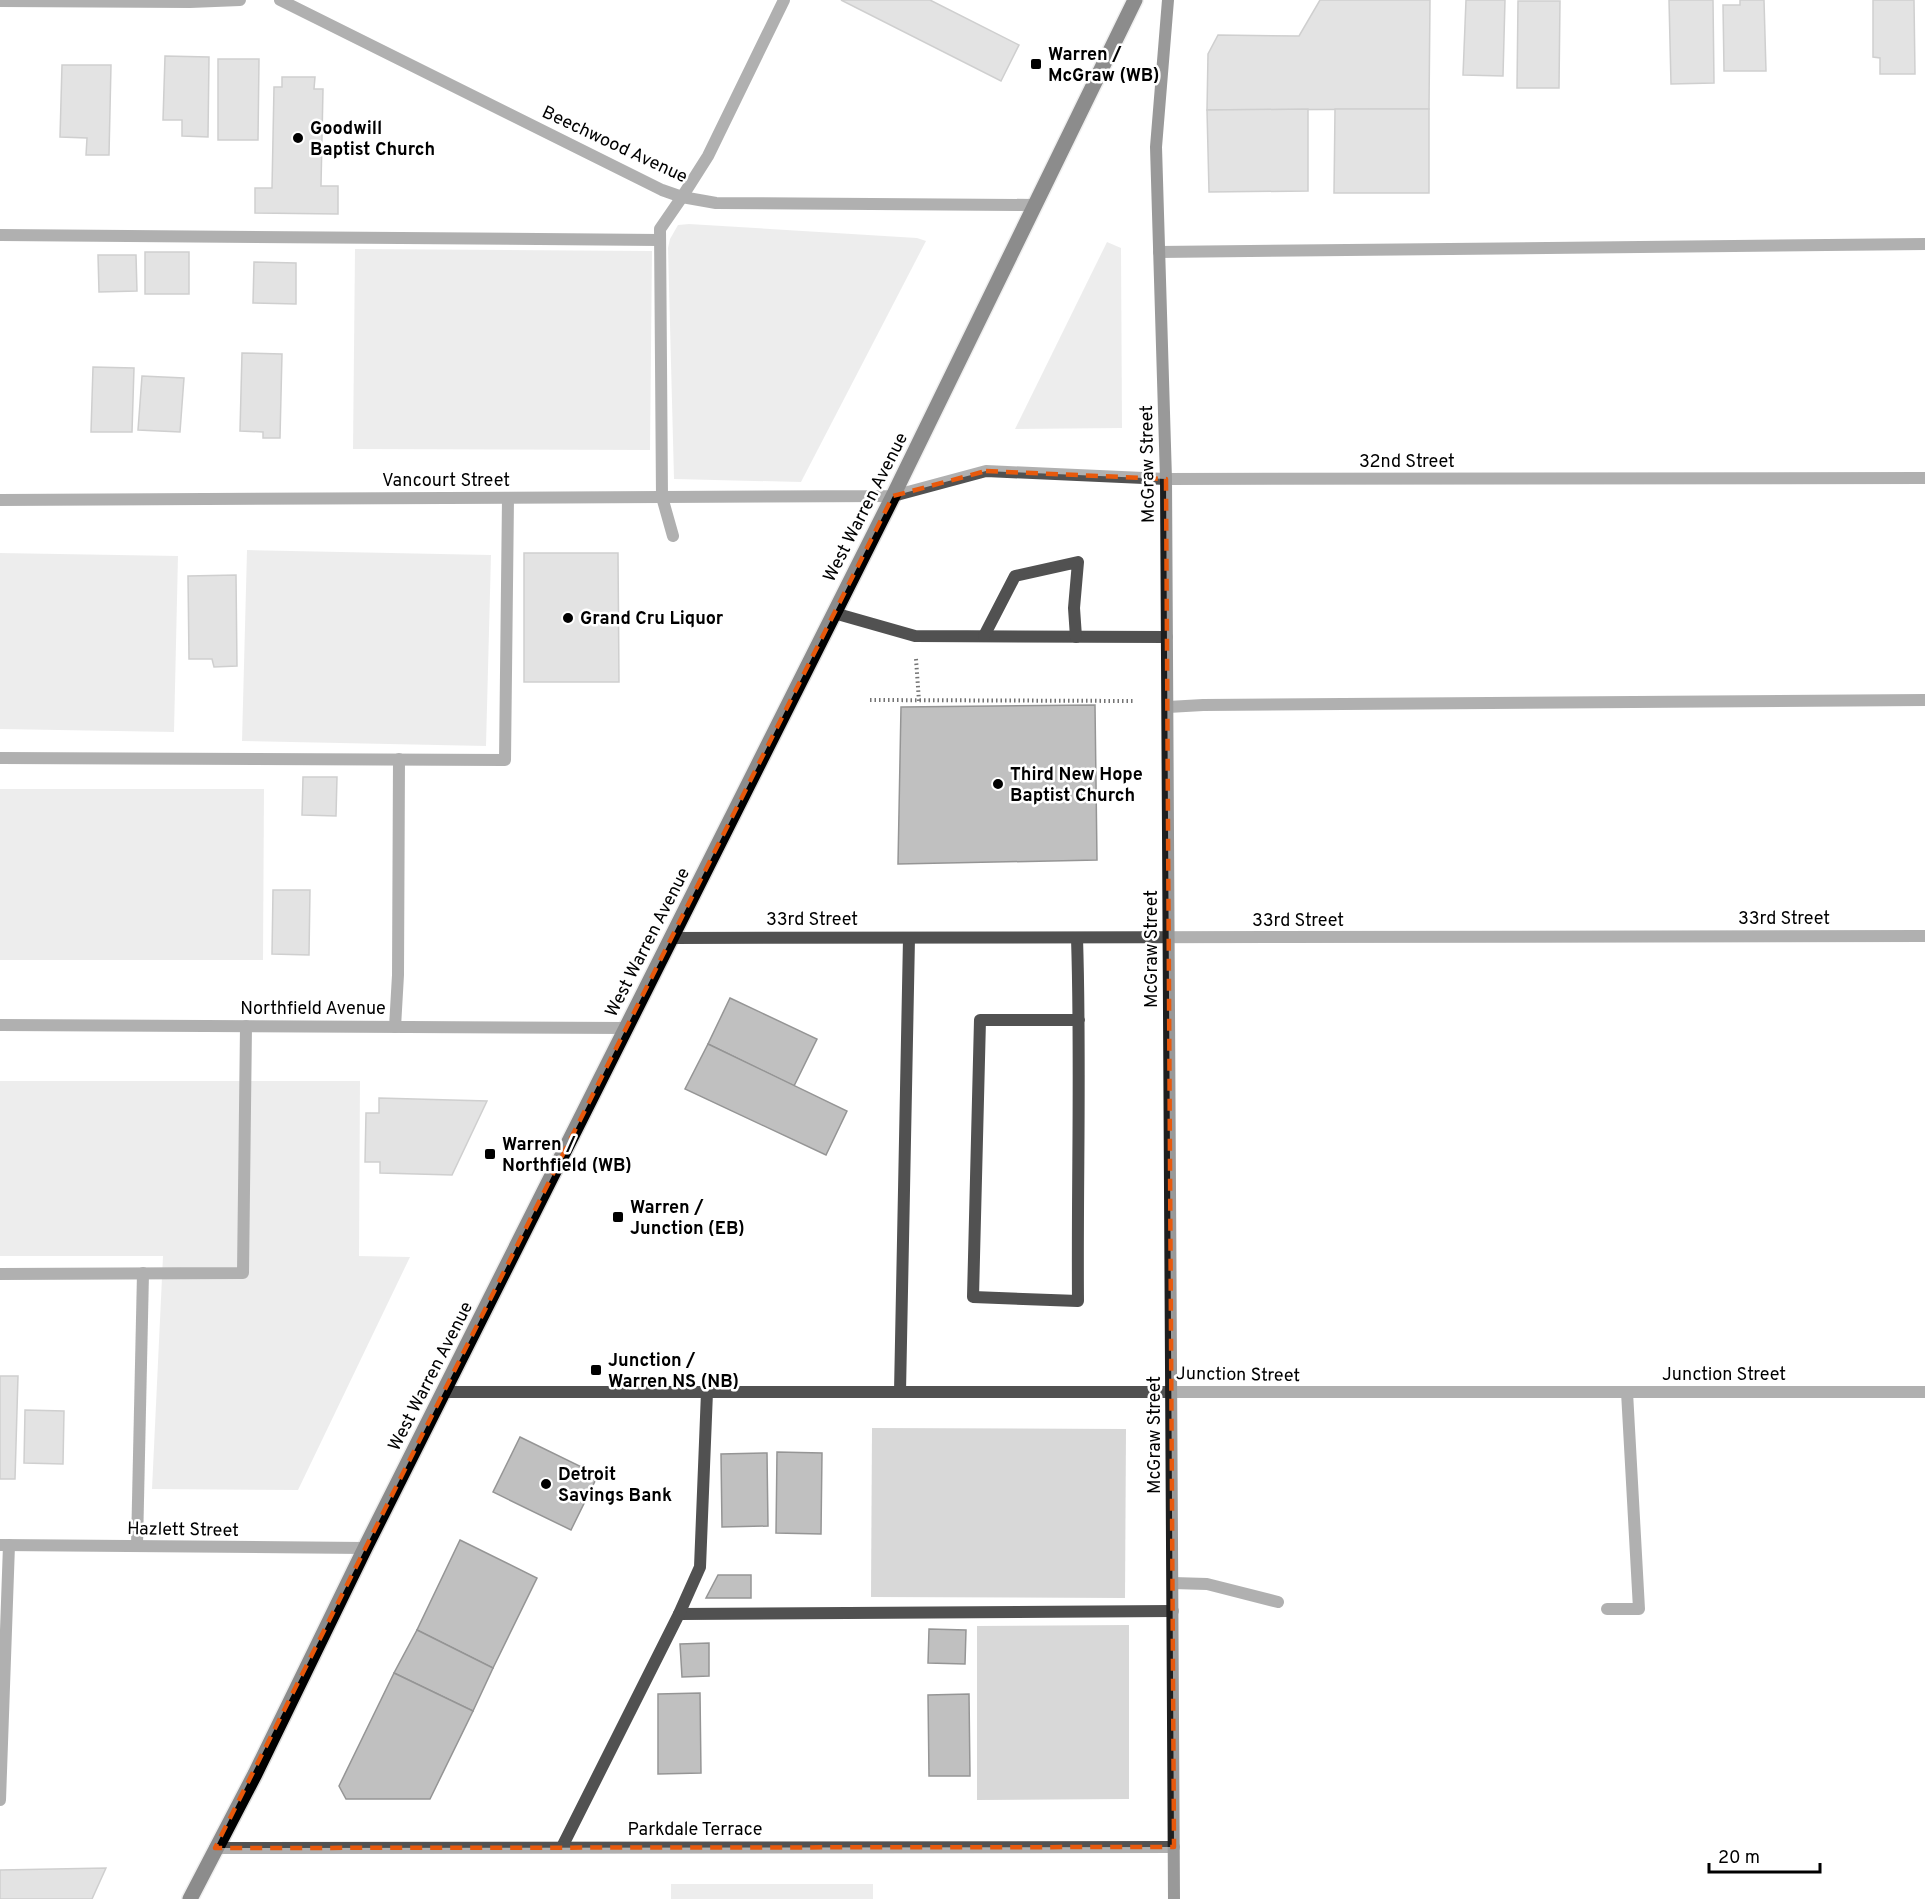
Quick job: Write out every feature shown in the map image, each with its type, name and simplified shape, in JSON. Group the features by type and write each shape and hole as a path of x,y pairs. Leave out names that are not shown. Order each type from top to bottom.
{"main road":[{"name":"West Warren Avenue","path":"190,1899 255,1774 365,1548 893,496 1135,0"}],"street":[{"path":"0,1 240,0"},
{"name":"Beechwood Avenue","path":"280,0 662,190 682,197 716,203 1036,205"},
{"path":"673,536 662,497 660,229 708,156 784,0"},
{"name":"McGraw Street","path":"1168,0 1156,147 1166,479 1174,1899"},
{"path":"0,235 660,240"},
{"path":"1159,252 1925,244"},
{"name":"32nd Street","path":"893,496 986,471 1166,479 1925,478"},
{"name":"Vancourt Street","path":"0,500 893,496"},
{"path":"0,758 505,760 508,498"},
{"path":"984,636 1015,576 1078,562 1074,608 1076,637"},
{"path":"834,613 915,636 1167,637"},
{"path":"1168,707 1925,700"},
{"path":"395,1027 398,975 399,759"},
{"name":"33rd Street","path":"671,938 1925,936"},
{"path":"900,1392 909,938"},
{"path":"1077,938 1079,1020 1078,1301 973,1297 980,1020 1079,1020"},
{"name":"Northfield Avenue","path":"0,1025 626,1028"},
{"path":"0,1274 243,1273 246,1026"},
{"path":"137,1546 143,1273"},
{"name":"Junction Street","path":"444,1392 1925,1392"},
{"path":"562,1847 679,1614 700,1567 707,1392"},
{"path":"1608,1609 1639,1609 1627,1392"},
{"path":"0,1800 5,1545"},
{"name":"Hazlett Street","path":"5,1545 365,1548"},
{"path":"1173,1583 1207,1584 1278,1602"},
{"path":"679,1614 1173,1611"},
{"name":"Parkdale Terrace","path":"215,1848 1174,1846"}],"path":[{"path":"916,657 919,700"},
{"path":"870,700 1133,701"}],"highlighted area":[{"path":"986,471 1166,479 1174,1847 215,1848 893,496"}],"shaded area":[{"path":"678,225 917,238 926,241 801,482 674,479 668,248"},
{"path":"1107,242 1121,248 1122,428 1015,429"},
{"path":"355,249 652,251 650,450 353,449"},
{"path":"247,550 491,555 486,746 242,741"},
{"path":"0,553 178,556 174,732 0,729"},
{"path":"0,789 264,789 263,960 0,960"},
{"path":"0,1081 360,1081 359,1256 410,1257 298,1490 152,1489 163,1256 0,1256"},
{"path":"872,1428 1126,1429 1125,1598 871,1597"},
{"path":"1129,1625 1129,1799 977,1800 977,1626"},
{"path":"671,1884 873,1884 873,1899 671,1899"}],"building":[{"path":"841,0 930,0 1019,45 1001,81"},
{"path":"1320,0 1430,0 1429,109 1207,110 1208,54 1218,35 1299,36"},
{"path":"1466,0 1505,0 1503,76 1463,75"},
{"path":"1669,0 1713,0 1714,83 1671,84"},
{"path":"1740,0 1764,0 1766,71 1724,71 1723,5 1740,5"},
{"path":"1873,0 1914,0 1915,74 1880,74 1880,58 1873,57"},
{"path":"1518,1 1560,1 1559,88 1517,88"},
{"path":"165,56 209,57 208,137 182,136 182,120 163,120"},
{"path":"218,59 259,59 258,140 218,140"},
{"path":"62,65 111,65 109,155 86,155 87,138 60,137"},
{"name":"Goodwill Baptist Church","path":"282,77 315,77 314,89 323,89 321,186 338,186 338,214 255,213 255,188 272,188 274,87 282,87"},
{"path":"1308,109 1308,191 1209,192 1207,110"},
{"path":"1335,109 1429,109 1429,193 1334,193"},
{"path":"145,252 189,252 189,294 145,294"},
{"path":"98,255 136,255 137,291 99,292"},
{"path":"254,262 296,263 296,304 253,303"},
{"path":"242,353 282,354 280,438 263,438 263,432 240,431"},
{"path":"93,367 134,368 132,432 91,432"},
{"path":"142,376 184,378 180,432 138,430"},
{"path":"524,553 618,553 619,682 524,682"},
{"path":"236,575 237,666 214,667 212,659 189,659 188,576"},
{"name":"Third New Hope Baptist Church","path":"1095,705 1097,860 898,864 901,707"},
{"path":"303,777 337,777 336,816 302,815"},
{"path":"273,890 310,890 309,955 272,954"},
{"path":"730,998 817,1039 794,1086 708,1044"},
{"path":"708,1044 847,1111 826,1155 685,1089"},
{"path":"379,1098 487,1101 452,1175 380,1173 380,1162 365,1162 366,1113 379,1113"},
{"path":"0,1376 18,1376 15,1479 0,1479"},
{"path":"25,1410 64,1411 63,1464 24,1463"},
{"name":"Detroit Savings Bank","path":"520,1437 598,1475 571,1530 493,1492"},
{"path":"777,1452 822,1453 821,1534 776,1533"},
{"path":"767,1453 768,1526 722,1527 721,1454"},
{"path":"460,1540 537,1578 493,1668 417,1630"},
{"path":"718,1575 751,1575 751,1598 706,1598"},
{"path":"929,1629 966,1630 965,1664 928,1663"},
{"path":"417,1630 493,1668 473,1711 394,1673"},
{"path":"709,1643 709,1676 682,1677 680,1644"},
{"path":"394,1673 473,1711 430,1799 346,1799 339,1786"},
{"path":"700,1693 701,1773 658,1774 658,1694"},
{"path":"969,1694 970,1776 929,1776 928,1695"},
{"path":"106,1868 92,1899 0,1899 0,1870"}],"place":[{"name":"Warren / McGraw (WB)","path":"1036,64"},
{"name":"Goodwill Baptist Church","path":"298,138"},
{"name":"Grand Cru Liquor","path":"568,618"},
{"name":"Third New Hope Baptist Church","path":"998,784"},
{"name":"Warren / Northfield (WB)","path":"490,1154"},
{"name":"Warren / Junction (EB)","path":"618,1217"},
{"name":"Junction / Warren NS (NB)","path":"596,1370"},
{"name":"Detroit Savings Bank","path":"546,1484"}]}
